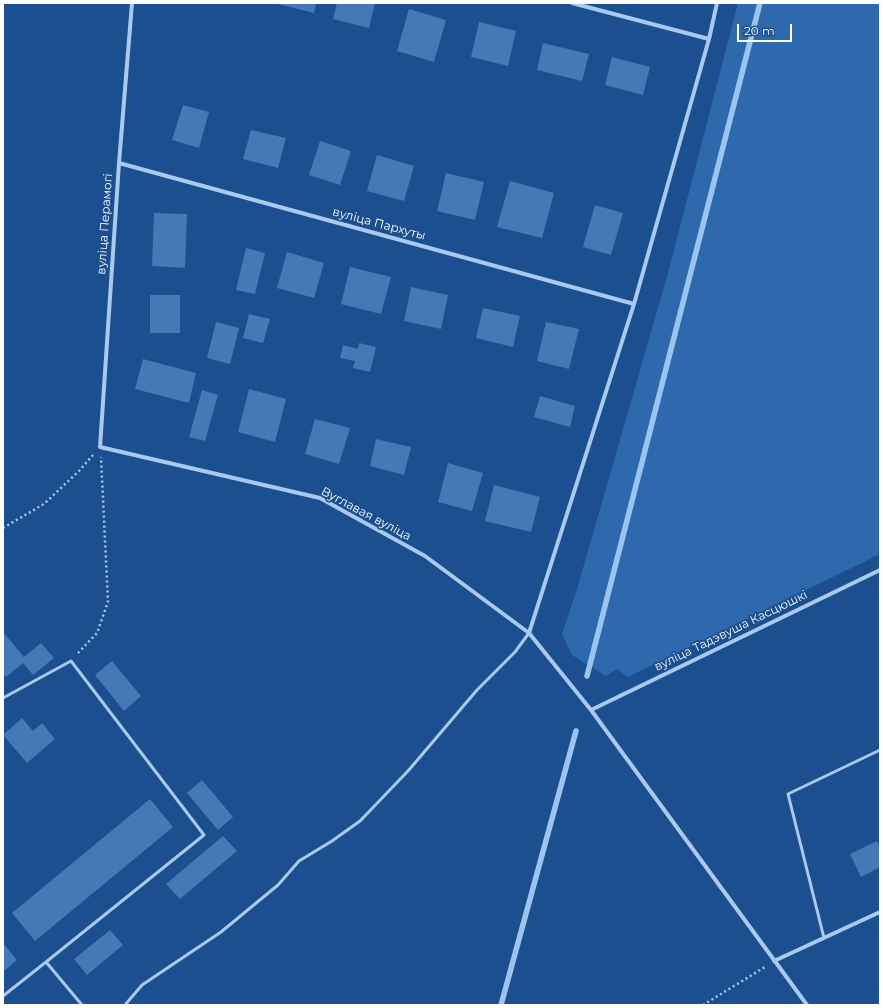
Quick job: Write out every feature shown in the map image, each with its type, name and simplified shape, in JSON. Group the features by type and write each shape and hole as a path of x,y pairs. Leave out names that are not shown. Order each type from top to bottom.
{"street":[{"name":"вуліца Перамогі","path":"100,447 119,163 132,3"},
{"path":"572,3 709,39"},
{"path":"529,633 634,304 709,39 717,3"},
{"name":"вуліца Пархуты","path":"119,163 634,304"},
{"name":"Вуглавая вуліца","path":"100,447 320,498 425,556 529,633 591,710 807,1005"},
{"name":"вуліца Тадэвуша Касцюшкі","path":"591,710 880,570"},
{"path":"774,961 880,912"}],"lane":[{"path":"125,1005 142,985 221,932 278,885 299,861 332,841 360,821 408,771 477,690 515,652 529,633"},
{"path":"3,698 71,661 204,835 3,996"},
{"path":"824,938 788,794 880,750"},
{"path":"46,962 82,1005"}],"path":[{"path":"3,528 44,504 79,471 100,447"},
{"path":"71,661 97,633 108,602 100,447"},
{"path":"703,1005 774,961"}],"shaded area":[{"path":"738,3 880,3 880,554 628,677 617,669 606,676 572,655 562,634 577,589 668,273"}],"building":[{"path":"274,3 316,3 314,13"},
{"path":"337,3 375,3 369,28 333,19"},
{"path":"409,9 446,20 434,62 397,51"},
{"path":"479,22 516,31 508,66 471,57"},
{"path":"543,43 589,54 582,81 537,70"},
{"path":"612,57 650,67 643,95 605,85"},
{"path":"183,105 209,112 199,148 172,140"},
{"path":"251,130 286,138 278,168 243,159"},
{"path":"320,141 351,151 340,185 309,175"},
{"path":"377,155 414,166 404,201 367,191"},
{"path":"446,173 484,182 475,220 437,211"},
{"path":"510,181 554,193 542,238 497,227"},
{"path":"595,205 623,213 611,255 583,247"},
{"path":"154,213 187,214 185,268 152,266"},
{"path":"246,248 265,253 255,294 236,290"},
{"path":"287,252 324,263 314,298 277,288"},
{"path":"350,267 391,277 381,314 341,304"},
{"path":"411,287 448,295 441,329 404,321"},
{"path":"150,295 180,295 180,333 150,333"},
{"path":"483,308 520,316 513,347 476,338"},
{"path":"249,314 270,319 263,343 243,338"},
{"path":"216,322 239,328 230,364 207,358"},
{"path":"546,322 579,329 569,369 537,361"},
{"path":"359,343 376,347 370,372 353,368 355,361 340,358 343,345 358,349"},
{"path":"143,359 196,373 189,403 135,389"},
{"path":"249,389 286,399 275,442 238,432"},
{"path":"202,390 218,395 205,441 189,437"},
{"path":"540,396 575,406 570,427 534,417"},
{"path":"315,419 350,428 339,464 305,454"},
{"path":"376,439 411,447 404,475 370,466"},
{"path":"448,463 483,473 472,511 438,502"},
{"path":"494,485 540,497 531,532 485,521"},
{"path":"3,632 24,657 41,643 54,658 33,675 23,663 6,677 3,674"},
{"path":"112,661 141,696 124,711 95,675"},
{"path":"22,718 33,731 42,723 55,739 27,763 3,735"},
{"path":"202,780 233,817 218,830 187,793"},
{"path":"150,799 173,827 35,941 12,913"},
{"path":"223,836 237,851 180,899 166,884"},
{"path":"877,841 880,846 880,867 861,877 850,854"},
{"path":"110,930 123,945 87,975 74,959"},
{"path":"3,943 17,960 3,972"}],"waterway":[{"path":"587,676 760,3"},
{"path":"501,1005 576,731"}]}
